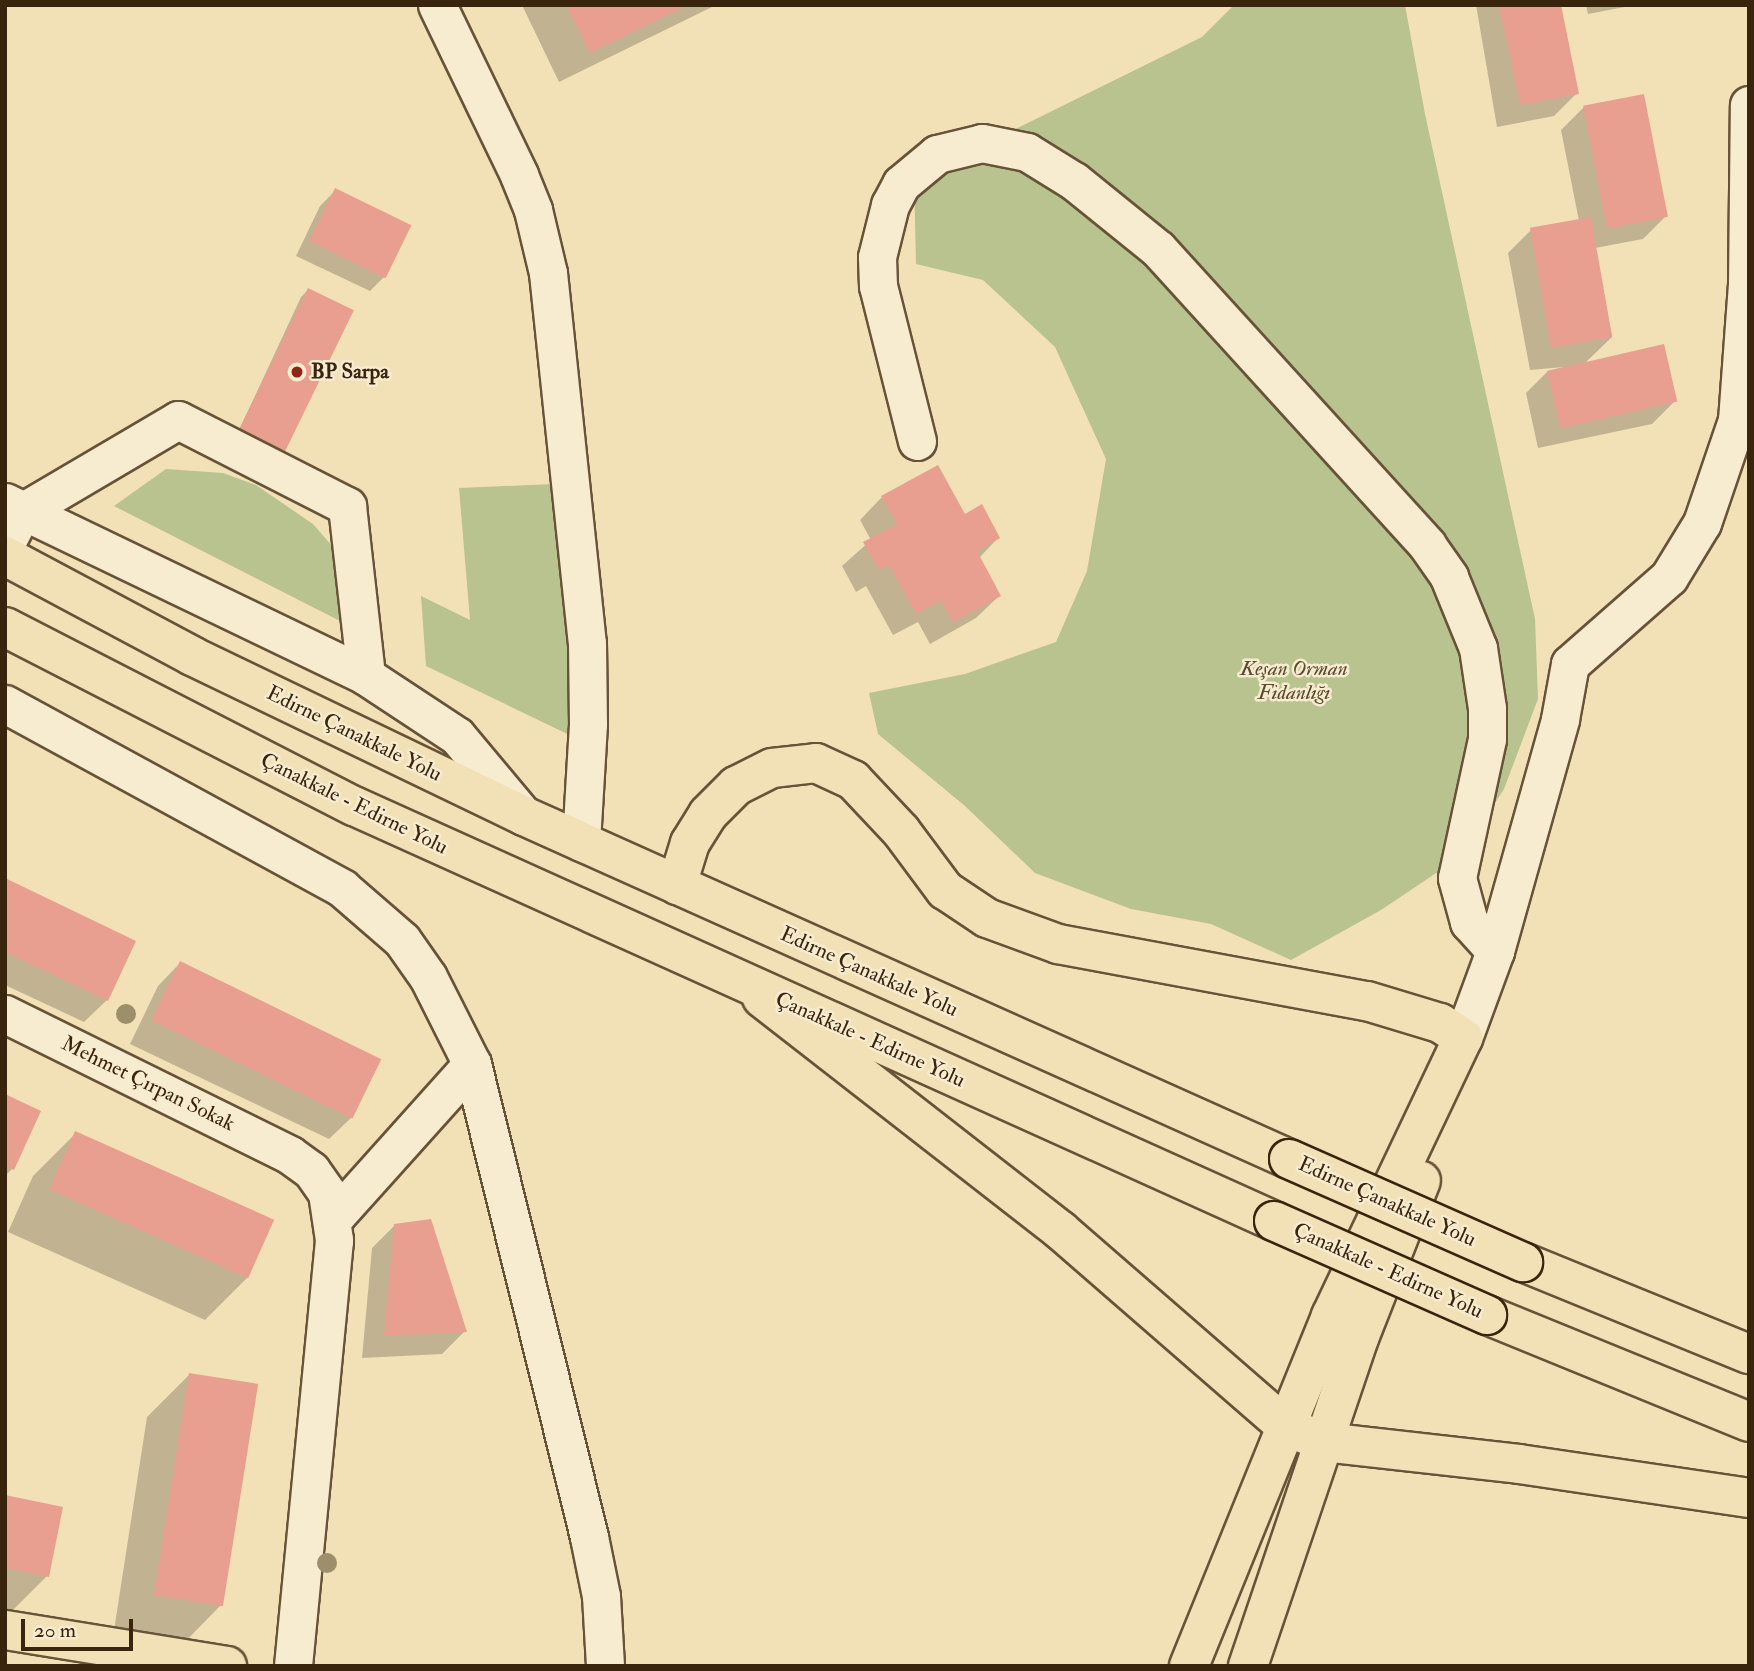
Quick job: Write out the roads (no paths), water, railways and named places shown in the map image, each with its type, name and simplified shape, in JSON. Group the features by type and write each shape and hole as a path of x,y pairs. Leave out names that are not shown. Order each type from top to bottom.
{"main road":[{"name":"Edirne Çanakkale Yolu","path":"5,556 192,656 524,816 1523,1262 1749,1354"},
{"name":"Çanakkale - Edirne Yolu","path":"5,627 354,806 746,986 1487,1315 1749,1422"},
{"path":"677,885 690,843 708,814 736,786 772,768 816,763 853,780 901,831 945,890 986,918 1058,944 1367,1001 1440,1023 1462,1038"},
{"path":"746,986 1060,1230 1287,1427 1324,1441 1519,1464 1749,1498"},
{"path":"1189,1666 1331,1316 1462,1038"},
{"path":"1248,1666 1324,1441 1441,1131 1462,1038"},
{"path":"5,1630 227,1666"}],"street":[{"path":"438,5 519,175 533,210 548,274 587,643 582,842"},
{"path":"1462,1038 1495,951 1560,719 1570,664 1670,577 1702,523 1737,420 1748,284 1749,105"},
{"path":"917,441 878,286 877,257 890,205 901,184 937,154 982,143 1027,152 1074,181 1158,249 1427,545 1448,577 1478,648 1487,708 1487,739 1457,878 1466,915 1495,951"},
{"path":"5,545 14,507 178,421 347,506 366,676"},
{"path":"14,507 366,676 457,736 524,816"},
{"path":"5,704 304,865 377,914 428,977 472,1064 589,1537 601,1596 605,1666"},
{"name":"Mehmet Çırpan Sokak","path":"5,1014 290,1155 311,1170 327,1193 333,1219"},
{"path":"293,1666 333,1219 472,1064"}],"place":[{"name":"BP Sarpa","path":"297,372"}],"park label":[{"name":"Keşan Orman Fidanlığı","path":"1294,681"}]}
